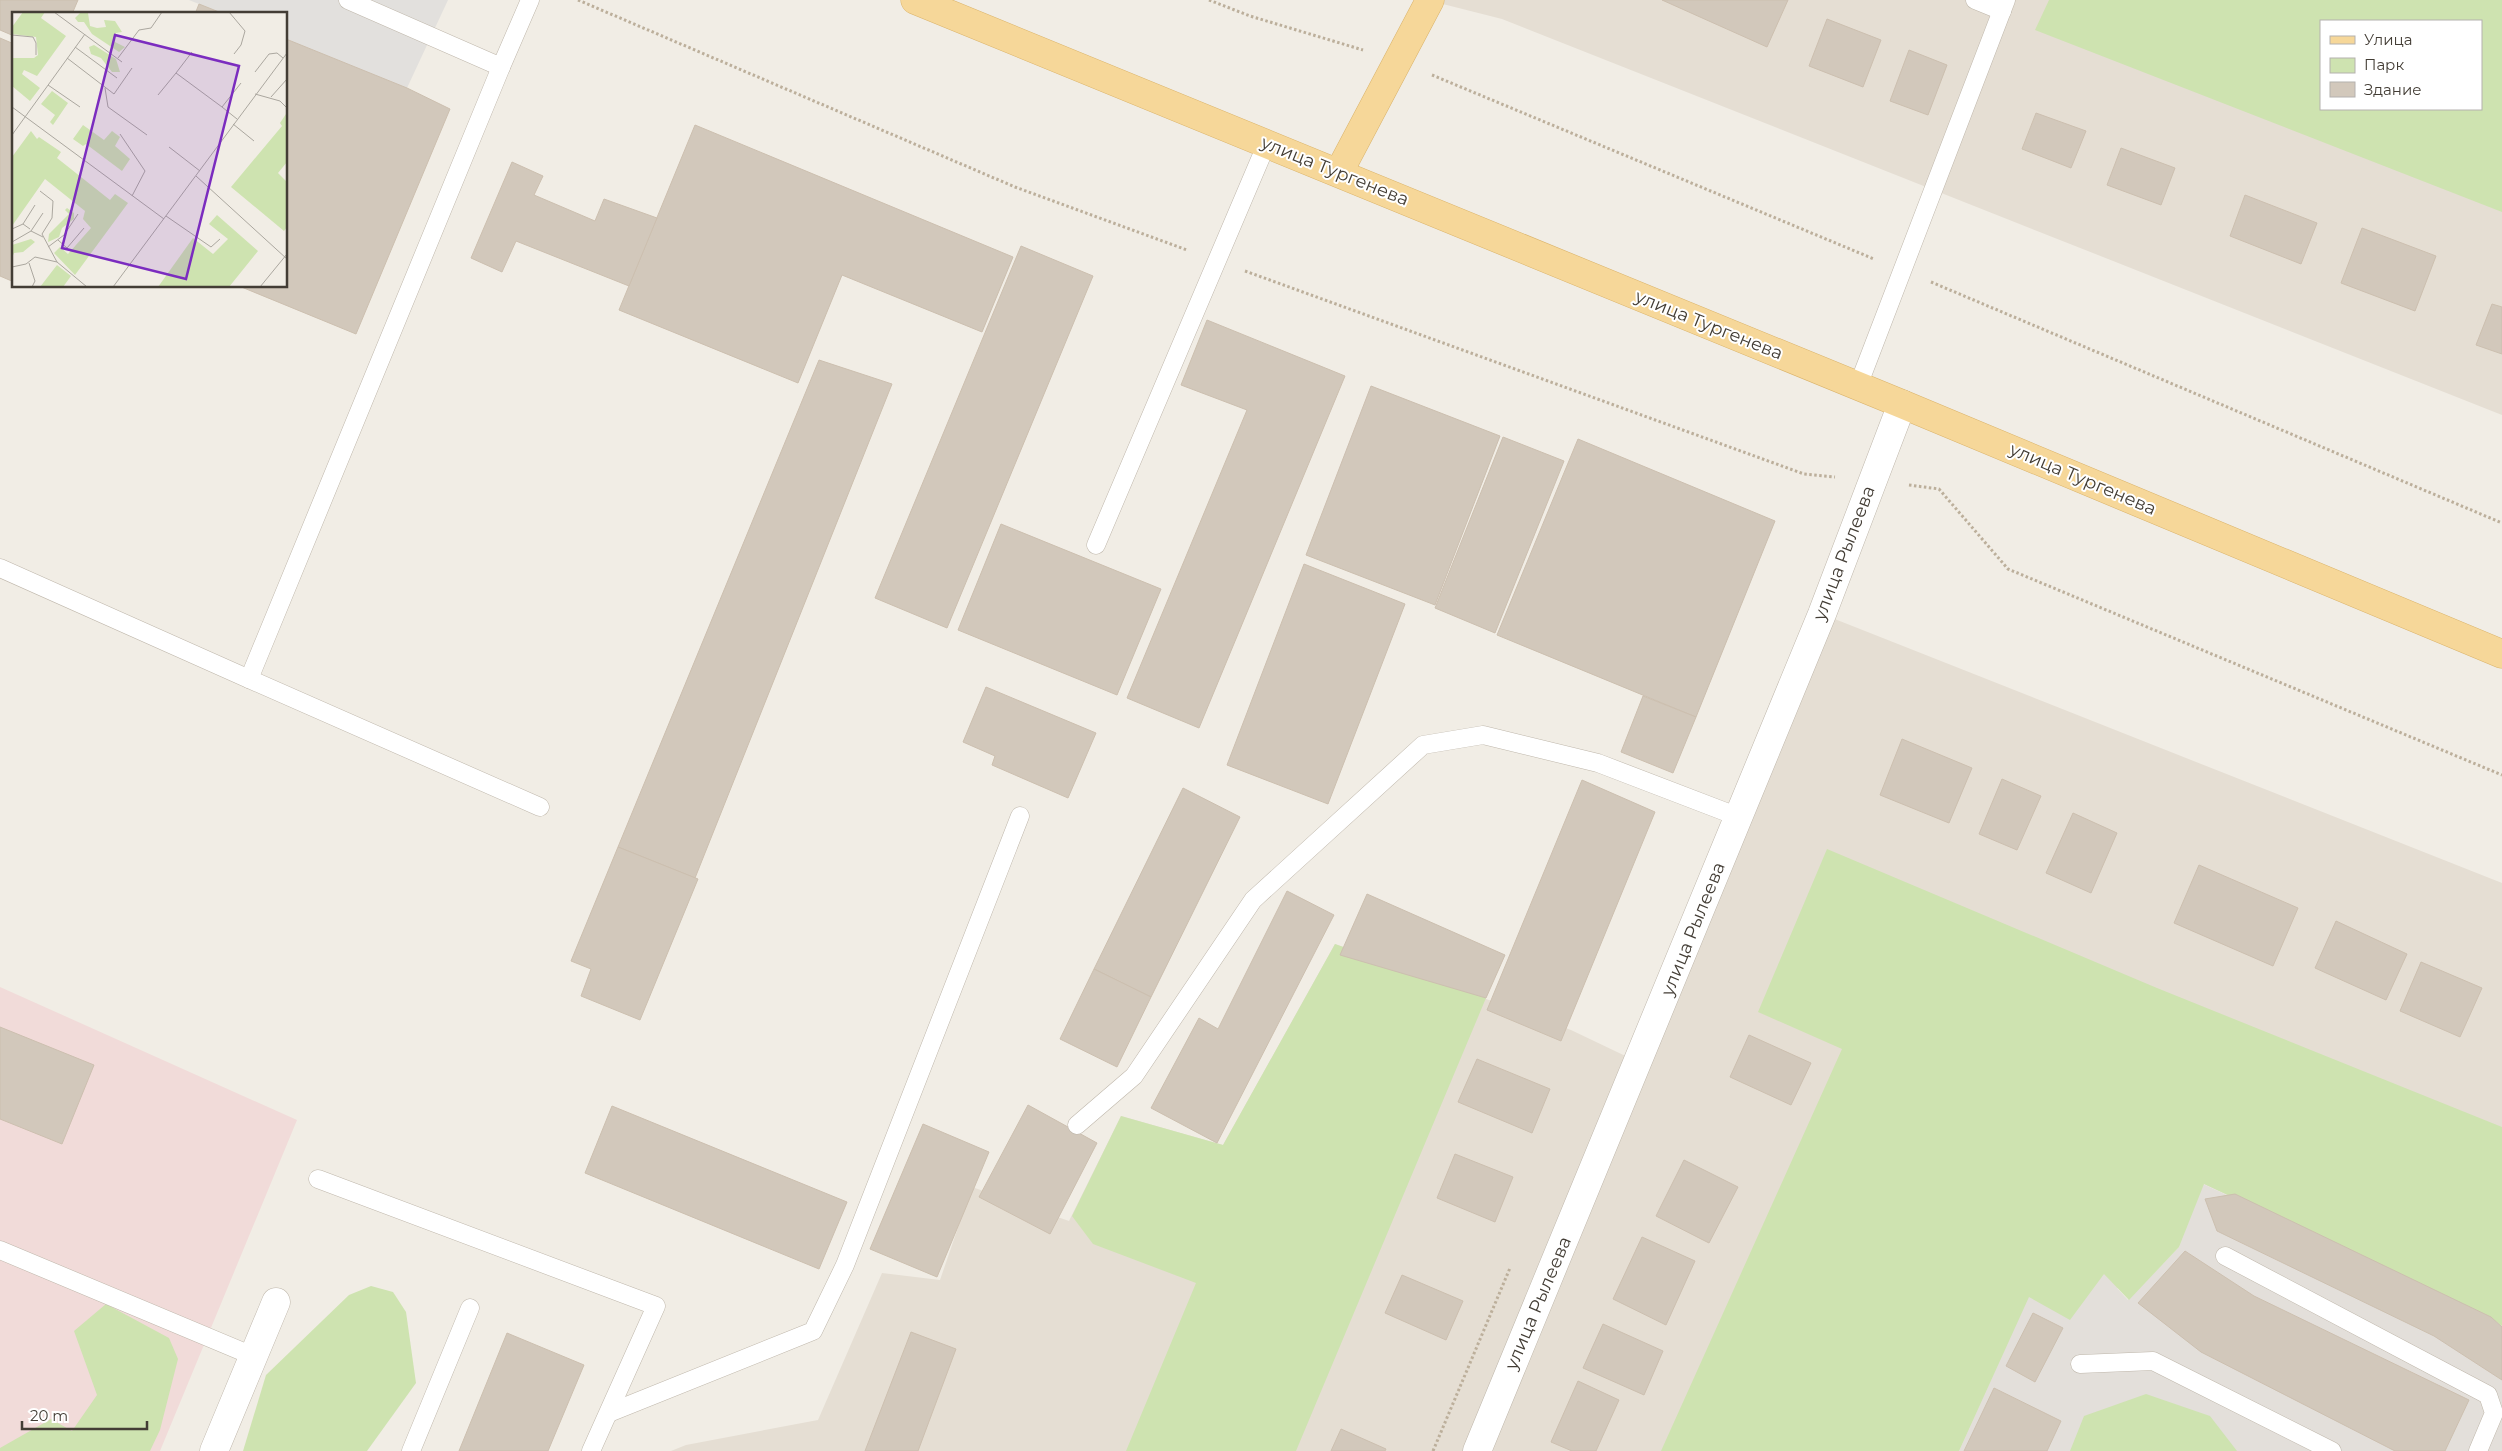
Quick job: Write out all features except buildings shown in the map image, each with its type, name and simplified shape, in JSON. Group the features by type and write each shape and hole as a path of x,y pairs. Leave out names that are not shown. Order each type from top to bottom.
{"main road":[{"name":"улица Тургенева","path":"915,0 1902,404 2502,654"},
{"path":"1339,172 1430,0"}],"street":[{"name":"улица Рылеева","path":"1477,1451 1822,614 1902,404"},
{"path":"214,1451 276,1302"}],"lane":[{"path":"348,0 501,67"},
{"path":"249,679 530,0"},
{"path":"1858,386 2004,5 1975,0"},
{"path":"1096,546 1267,143"},
{"path":"0,568 540,807"},
{"path":"1077,1125 1134,1076 1253,900 1423,745 1483,735 1598,763 1738,817"},
{"path":"608,1413 813,1331 845,1266 1020,816"},
{"path":"318,1179 656,1306 592,1451"},
{"path":"0,1250 253,1356"},
{"path":"2225,1256 2488,1394 2494,1413 2478,1451"},
{"path":"411,1451 470,1308"},
{"path":"2080,1364 2153,1361 2332,1451"}],"path":[{"path":"578,0 1014,187 1804,474 1939,489 2008,569 2502,775"},
{"path":"1209,0 1250,16 1398,60 1903,270 2502,523"}],"shaded area":[{"path":"189,0 448,0 407,88 288,40 288,12 219,12"},
{"path":"1427,0 2502,0 2502,415 1502,19"},
{"path":"1822,614 2502,883 2502,1326 2490,1317 2204,1184 2179,1247 2070,1320 2030,1296 1959,1451 671,1451 686,1445 818,1420 882,1273 940,1280 972,1187 1069,1221 1121,1116 1223,1145 1335,944 1571,1030 1638,1062"},
{"path":"0,987 297,1120 160,1451 0,1451"},
{"path":"2203,1184 2491,1317 2502,1326 2502,1451 1959,1451 2029,1296 2104,1274 2128,1300 2179,1247"}],"green space":[{"path":"2049,0 2502,0 2502,212 2035,30"},
{"path":"1827,849 2157,988 2502,1127 2502,1326 2490,1317 2204,1184 2179,1247 2129,1300 2104,1274 2070,1320 2029,1297 1959,1451 1661,1451 1842,1049 1758,1012"},
{"path":"1335,944 1486,998 1296,1451 1126,1451 1196,1283 1093,1244 1072,1216 1121,1116 1223,1145"},
{"path":"371,1286 393,1292 406,1312 416,1383 367,1451 243,1451 266,1375 349,1295"},
{"path":"106,1304 169,1338 178,1359 160,1430 150,1451 0,1451 0,1448 51,1419 72,1431 97,1395 74,1331"},
{"path":"2146,1394 2210,1416 2237,1451 2070,1451 2084,1416"}]}
